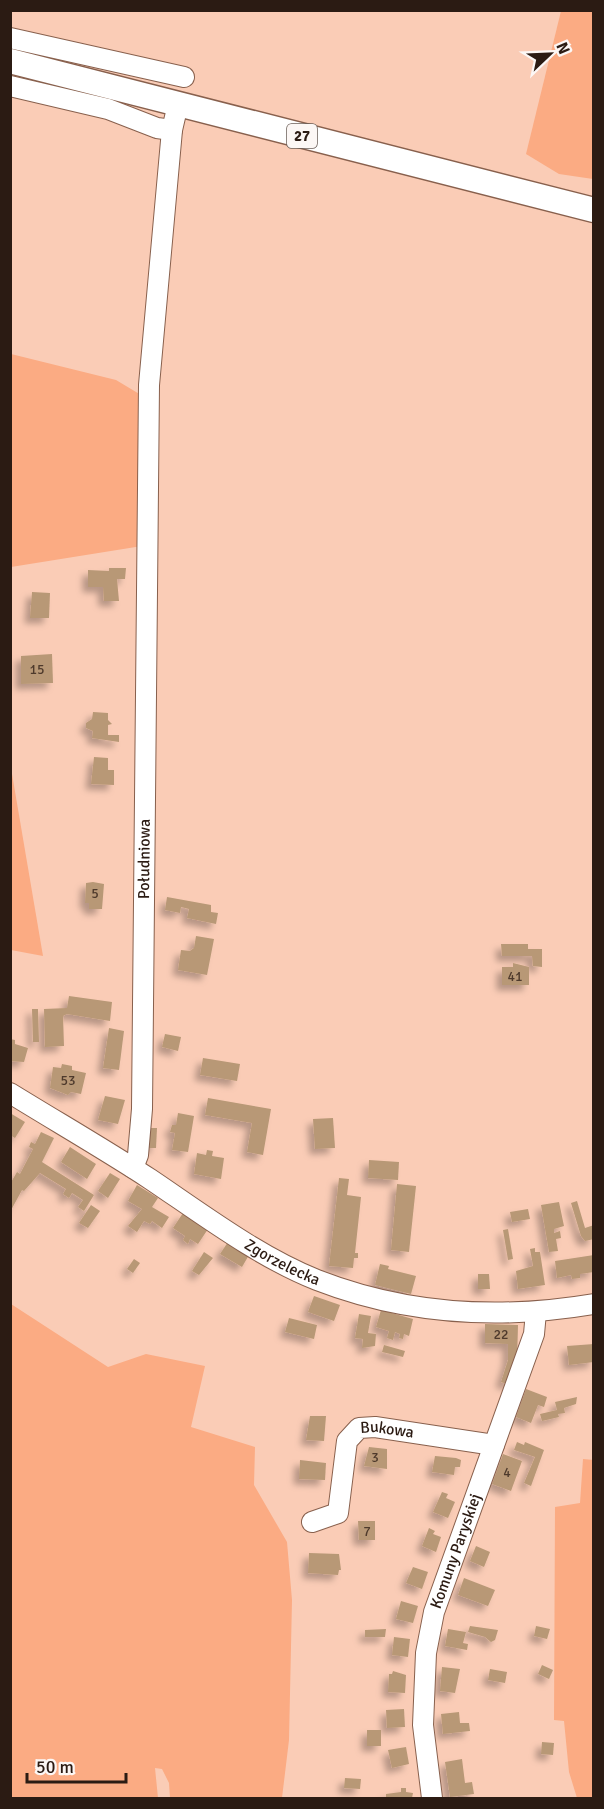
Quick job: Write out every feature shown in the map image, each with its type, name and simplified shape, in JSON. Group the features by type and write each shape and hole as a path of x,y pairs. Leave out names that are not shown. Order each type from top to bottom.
{"main road":[{"name":"27","path":"10,61 594,210"}],"street":[{"path":"10,38 184,77"},
{"path":"10,86 108,109 172,130"},
{"name":"Południowa","path":"133,1168 138,1155 142,1109 145,547 149,385 172,130 178,104"},
{"name":"Zgorzelecka","path":"10,1093 133,1168 216,1223 315,1279 366,1296 414,1308 459,1313 536,1312 594,1304"},
{"name":"Komuny Paryskiej","path":"432,1798 423,1725 426,1653 434,1612 534,1334 536,1312"},
{"name":"Bukowa","path":"312,1522 338,1512 347,1441 359,1428 375,1427 494,1445"}],"shaded area":[{"path":"561,11 593,11 593,179 559,174 526,154"},
{"path":"11,354 116,380 141,395 142,546 11,567"},
{"path":"11,768 43,956 11,950"},
{"path":"11,1304 108,1367 146,1354 205,1366 191,1427 255,1447 254,1485 287,1542 292,1600 289,1740 282,1798 170,1798 169,1783 162,1769 155,1768 158,1798 11,1798"},
{"path":"583,1459 594,1460 593,1798 577,1798 569,1772 564,1721 554,1720 555,1507 580,1503"}],"building":[{"path":"109,568 126,568 125,579 117,579 119,601 104,601 103,587 88,587 88,570 109,571"},
{"path":"32,592 50,593 49,618 30,618"},
{"path":"52,654 53,683 21,684 21,656"},
{"path":"93,712 108,713 108,720 112,724 108,725 108,735 119,735 119,742 92,738 93,731 86,728 86,723 92,719"},
{"path":"94,757 108,758 108,770 114,770 114,785 91,784"},
{"path":"86,883 104,884 102,909 89,909 89,903 85,903"},
{"path":"167,897 211,905 211,912 218,913 216,924 187,918 189,909 181,907 180,913 165,910"},
{"path":"196,936 214,939 207,975 178,970 181,950 190,951 194,948"},
{"path":"501,944 528,944 528,949 542,949 542,967 533,966 532,956 502,956"},
{"path":"513,963 529,967 529,985 502,985 502,967 513,967"},
{"path":"69,996 112,1002 110,1021 67,1014 63,1016 64,1046 45,1047 44,1009 67,1008"},
{"path":"32,1009 38,1009 39,1042 33,1042"},
{"path":"109,1028 124,1031 119,1070 103,1068"},
{"path":"165,1034 181,1037 178,1051 162,1047"},
{"path":"10,1039 15,1040 15,1044 28,1048 24,1062 10,1061"},
{"path":"203,1058 240,1064 237,1081 200,1075"},
{"path":"62,1064 72,1066 72,1070 86,1073 81,1094 71,1092 68,1095 50,1088 53,1067 61,1068"},
{"path":"105,1096 125,1100 118,1124 98,1120"},
{"path":"208,1098 271,1109 263,1155 247,1152 252,1123 205,1115"},
{"path":"10,1113 25,1122 15,1138 10,1135"},
{"path":"178,1113 194,1116 188,1152 172,1150 175,1133 170,1132 172,1125 176,1125"},
{"path":"333,1118 335,1148 315,1149 313,1119"},
{"path":"148,1128 157,1128 156,1148 147,1148"},
{"path":"41,1132 54,1138 42,1162 94,1195 84,1211 78,1207 83,1200 72,1193 69,1198 63,1194 66,1189 40,1173 24,1191 22,1190 10,1212 10,1184 17,1172 20,1174 33,1149 29,1147 31,1142 35,1144"},
{"path":"70,1147 96,1164 87,1179 61,1162"},
{"path":"207,1150 213,1151 212,1156 224,1158 221,1179 194,1174 197,1153 206,1155"},
{"path":"369,1160 399,1162 398,1180 368,1178"},
{"path":"110,1173 120,1179 108,1198 98,1191"},
{"path":"339,1178 349,1179 347,1195 361,1197 355,1253 358,1253 358,1258 354,1258 353,1268 329,1266"},
{"path":"397,1184 416,1186 409,1252 391,1250"},
{"path":"137,1185 158,1198 152,1207 169,1217 162,1228 152,1221 150,1224 144,1221 137,1232 128,1226 142,1209 128,1201"},
{"path":"577,1201 585,1228 594,1225 594,1239 585,1241 581,1236 571,1203"},
{"path":"559,1202 564,1226 554,1229 554,1233 560,1231 561,1238 556,1239 558,1251 549,1252 541,1205"},
{"path":"91,1205 100,1211 88,1228 79,1223"},
{"path":"528,1209 530,1219 512,1222 510,1212"},
{"path":"183,1213 208,1229 198,1244 190,1239 188,1244 183,1240 185,1236 173,1228"},
{"path":"508,1229 513,1259 508,1260 503,1230"},
{"path":"228,1242 249,1255 242,1267 220,1254"},
{"path":"535,1248 535,1252 540,1252 545,1285 518,1289 516,1271 533,1266 530,1249"},
{"path":"204,1252 213,1258 199,1275 192,1271"},
{"path":"594,1255 594,1272 580,1274 580,1278 572,1279 571,1275 557,1278 555,1261"},
{"path":"134,1259 140,1263 133,1273 127,1269"},
{"path":"380,1264 389,1266 388,1269 416,1276 411,1294 375,1285"},
{"path":"478,1274 489,1274 490,1289 478,1289"},
{"path":"314,1296 340,1305 334,1321 308,1312"},
{"path":"381,1310 413,1319 409,1336 404,1334 403,1339 399,1338 400,1334 395,1332 393,1340 387,1338 389,1331 376,1327"},
{"path":"359,1314 371,1316 368,1333 376,1334 375,1346 362,1348 363,1339 355,1338"},
{"path":"289,1318 317,1325 314,1339 285,1332"},
{"path":"485,1324 518,1325 517,1362 510,1385 501,1382 508,1360 508,1344 485,1343"},
{"path":"594,1344 594,1362 569,1365 567,1346"},
{"path":"384,1345 405,1351 403,1357 382,1352"},
{"path":"526,1389 547,1397 544,1407 538,1405 531,1423 516,1417"},
{"path":"577,1397 576,1404 564,1408 565,1413 558,1414 559,1417 542,1421 540,1414 557,1410 555,1402"},
{"path":"310,1416 326,1416 324,1441 306,1440"},
{"path":"517,1442 524,1445 525,1442 544,1450 531,1486 524,1483 535,1457 514,1450"},
{"path":"369,1447 387,1449 387,1469 364,1466"},
{"path":"503,1454 522,1461 511,1491 492,1484"},
{"path":"435,1456 461,1460 460,1467 455,1467 454,1475 432,1472"},
{"path":"300,1460 326,1463 325,1480 299,1479"},
{"path":"442,1492 448,1494 446,1498 455,1502 448,1518 433,1512"},
{"path":"358,1521 375,1521 375,1540 359,1540"},
{"path":"429,1528 435,1531 433,1534 441,1537 436,1552 422,1546"},
{"path":"476,1546 490,1552 484,1567 470,1561"},
{"path":"309,1553 339,1554 341,1570 338,1575 308,1573"},
{"path":"413,1567 428,1572 422,1589 406,1583"},
{"path":"464,1578 495,1590 488,1606 458,1595"},
{"path":"401,1601 418,1606 413,1623 396,1619"},
{"path":"470,1626 498,1630 495,1640 491,1642 485,1637 468,1632"},
{"path":"536,1626 550,1629 547,1639 534,1636"},
{"path":"386,1629 385,1637 365,1637 365,1630"},
{"path":"448,1629 466,1632 463,1643 468,1644 467,1650 445,1646"},
{"path":"394,1637 410,1639 408,1657 392,1655"},
{"path":"542,1665 553,1670 549,1679 538,1674"},
{"path":"442,1667 460,1669 455,1693 440,1691"},
{"path":"490,1669 507,1672 505,1683 488,1680"},
{"path":"393,1671 406,1675 405,1693 388,1692 389,1674"},
{"path":"404,1709 405,1727 387,1728 386,1710"},
{"path":"459,1712 460,1723 469,1723 470,1731 443,1734 441,1714"},
{"path":"367,1730 381,1730 381,1746 367,1746"},
{"path":"542,1742 554,1743 553,1755 541,1754"},
{"path":"406,1747 409,1764 392,1768 388,1750"},
{"path":"462,1759 465,1783 472,1782 474,1794 450,1797 445,1762"},
{"path":"345,1778 361,1779 360,1789 344,1788"},
{"path":"401,1788 406,1788 406,1792 413,1793 412,1798 386,1798 386,1794 401,1792"}]}
